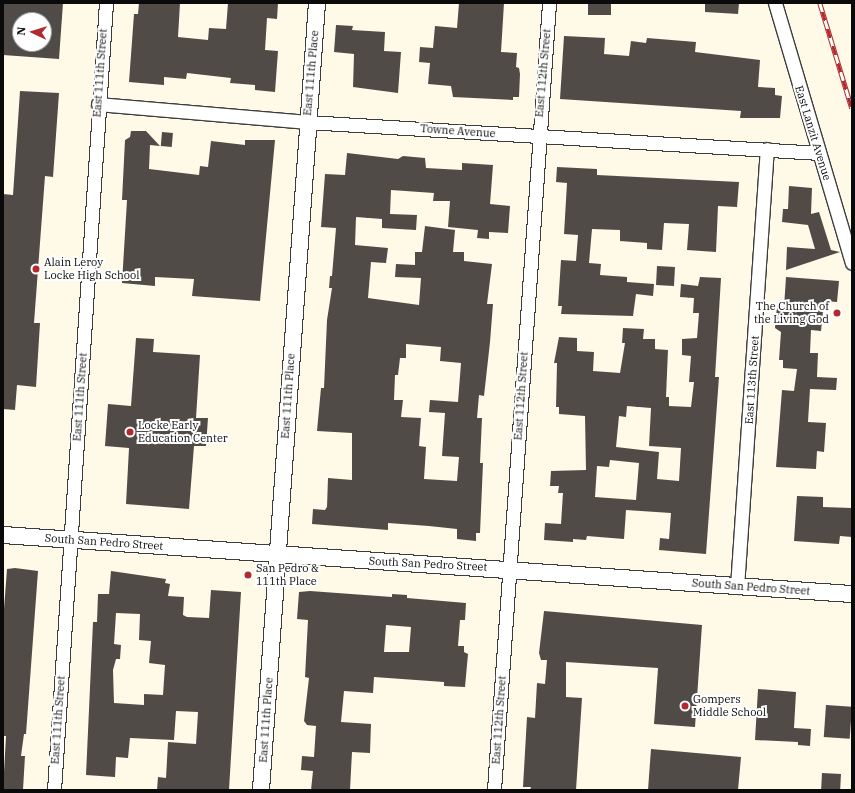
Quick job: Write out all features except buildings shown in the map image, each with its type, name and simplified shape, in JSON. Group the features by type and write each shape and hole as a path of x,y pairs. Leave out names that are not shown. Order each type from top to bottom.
{"street":[{"name":"East 111th Street","path":"54,790 98,104 106,3"},
{"name":"East 111th Place","path":"261,790 307,122 317,3"},
{"name":"East 112th Street","path":"494,790 538,136 549,3"},
{"name":"East Lanzit Avenue","path":"774,3 852,263"},
{"name":"Towne Avenue","path":"98,104 307,122 819,153"},
{"name":"East 113th Street","path":"738,587 767,149"},
{"name":"South San Pedro Street","path":"3,535 70,541 510,569 738,587 852,594"}],"railway":[{"path":"820,3 852,108"}],"place":[{"name":"Alain Leroy Locke High School","path":"36,269"},
{"name":"The Church of the Living God","path":"837,313"},
{"name":"Locke Early Education Center","path":"130,432"},
{"name":"San Pedro & 111th Place","path":"248,575"},
{"name":"Gompers Middle School","path":"685,706"}]}
